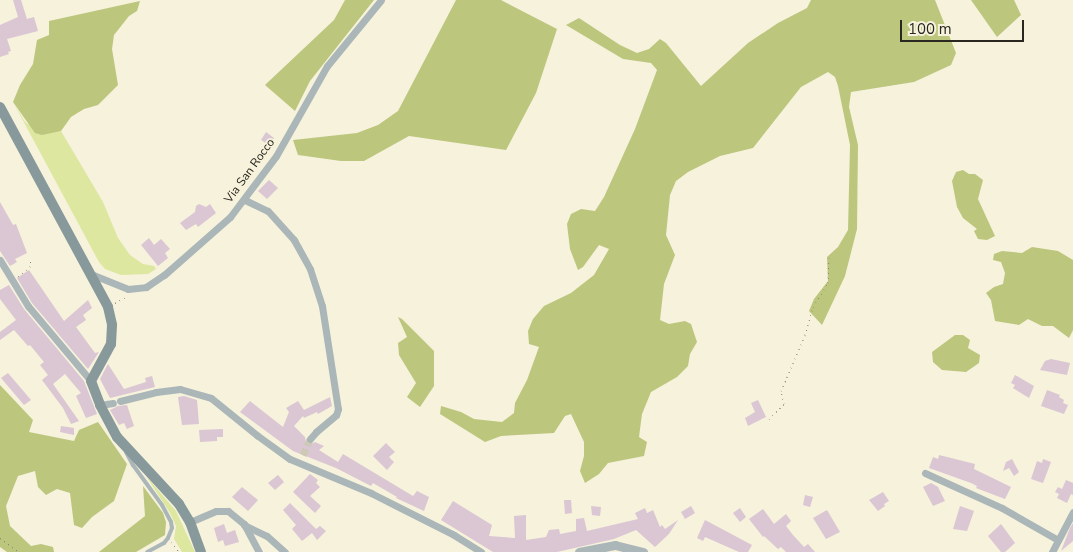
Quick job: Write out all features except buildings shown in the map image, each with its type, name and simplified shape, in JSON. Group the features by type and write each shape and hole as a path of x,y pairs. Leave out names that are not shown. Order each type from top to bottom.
{"main road":[{"path":"0,107 4,127 91,274 108,307 112,336 108,352 92,381 100,405 110,427 125,447 164,485 179,504 190,522 201,552"}],"street":[{"name":"Via San Rocco","path":"91,274 128,288 146,287 164,275 208,236 245,200 284,144 327,66 381,0"},
{"path":"245,200 268,211 290,234 310,269 322,306 338,409 336,415 310,439"},
{"path":"0,260 28,306 92,381"},
{"path":"100,405 180,389 211,398 258,436 299,463 371,493 454,534 481,552"},
{"path":"299,463 303,455"},
{"path":"925,473 1002,508 1058,540"},
{"path":"190,522 222,510 232,513 244,524 267,536 285,552"},
{"path":"1052,552 1073,512"},
{"path":"244,524 259,552"},
{"path":"579,552 598,550 615,545 643,552"}],"lane":[{"path":"125,447 133,465 169,516 172,528 164,543 147,552"}],"path":[{"path":"11,280 30,267 31,258"},
{"path":"769,419 784,404 780,391 805,335 812,307 828,283 829,258"},
{"path":"0,538 18,552"},
{"path":"168,538 178,552"}],"green space":[{"path":"345,0 374,0 310,81 295,111 265,85 334,20"},
{"path":"456,0 501,0 557,29 536,93 506,150 409,136 364,161 341,161 298,155 293,140 357,133 378,125 398,111"},
{"path":"811,0 935,0 956,53 951,65 914,82 851,92 849,107 858,145 857,229 845,276 822,325 809,311 814,299 828,281 827,257 838,247 848,230 850,145 838,86 835,77 828,72 801,87 753,148 720,156 688,172 676,181 670,195 666,235 675,255 664,284 660,320 669,324 685,321 691,324 697,342 690,354 688,366 677,377 651,392 642,414 639,437 647,442 644,456 608,463 599,474 585,483 580,471 584,456 584,442 571,414 565,416 554,433 501,436 485,442 440,414 441,406 461,412 474,419 502,422 514,413 515,403 527,380 539,347 529,344 528,331 533,319 544,306 571,293 594,275 609,249 599,245 583,267 578,270 570,249 567,224 571,214 581,209 595,211 604,197 635,129 657,70 651,63 623,59 566,25 579,18 620,45 637,53 649,49 660,39 666,43 701,86 748,43 778,23 807,8"},
{"path":"971,0 1014,0 1021,15 997,37"},
{"path":"140,1 137,11 129,16 114,35 112,49 118,85 98,105 84,109 71,117 61,131 42,135 35,133 13,102 20,85 33,64 37,40 49,35 49,21"},
{"path":"13,102 25,122 42,134 61,131 103,202 118,238 130,255 143,264 154,266 156,269 148,274 121,275 105,269 99,262"},
{"path":"963,170 969,174 975,174 983,180 978,199 995,236 987,240 978,239 974,231 977,229 963,218 957,207 952,181 956,172"},
{"path":"1032,247 1058,251 1073,260 1073,330 1069,338 1053,326 1042,326 1028,319 1019,325 995,321 991,300 986,293 994,287 1003,284 1005,273 1001,262 993,260 994,254 1002,251 1022,253"},
{"path":"398,317 434,351 434,386 420,407 407,397 416,383 399,355 398,343 407,337"},
{"path":"955,335 963,335 970,340 968,348 980,355 979,363 966,372 942,370 933,362 932,352"},
{"path":"0,385 33,420 29,432 74,441 79,430 98,422 127,464 114,501 92,517 82,528 74,525 70,493 57,489 46,495 38,487 35,471 18,476 6,506 10,526 31,546 41,544 53,547 54,552 7,552 0,547"},
{"path":"146,476 176,511 195,552 182,552 174,539 176,526 170,513"},
{"path":"143,486 163,513 166,522 165,535 136,552 99,552 145,516"}],"tunnel":[{"path":"303,455 310,439"}]}
